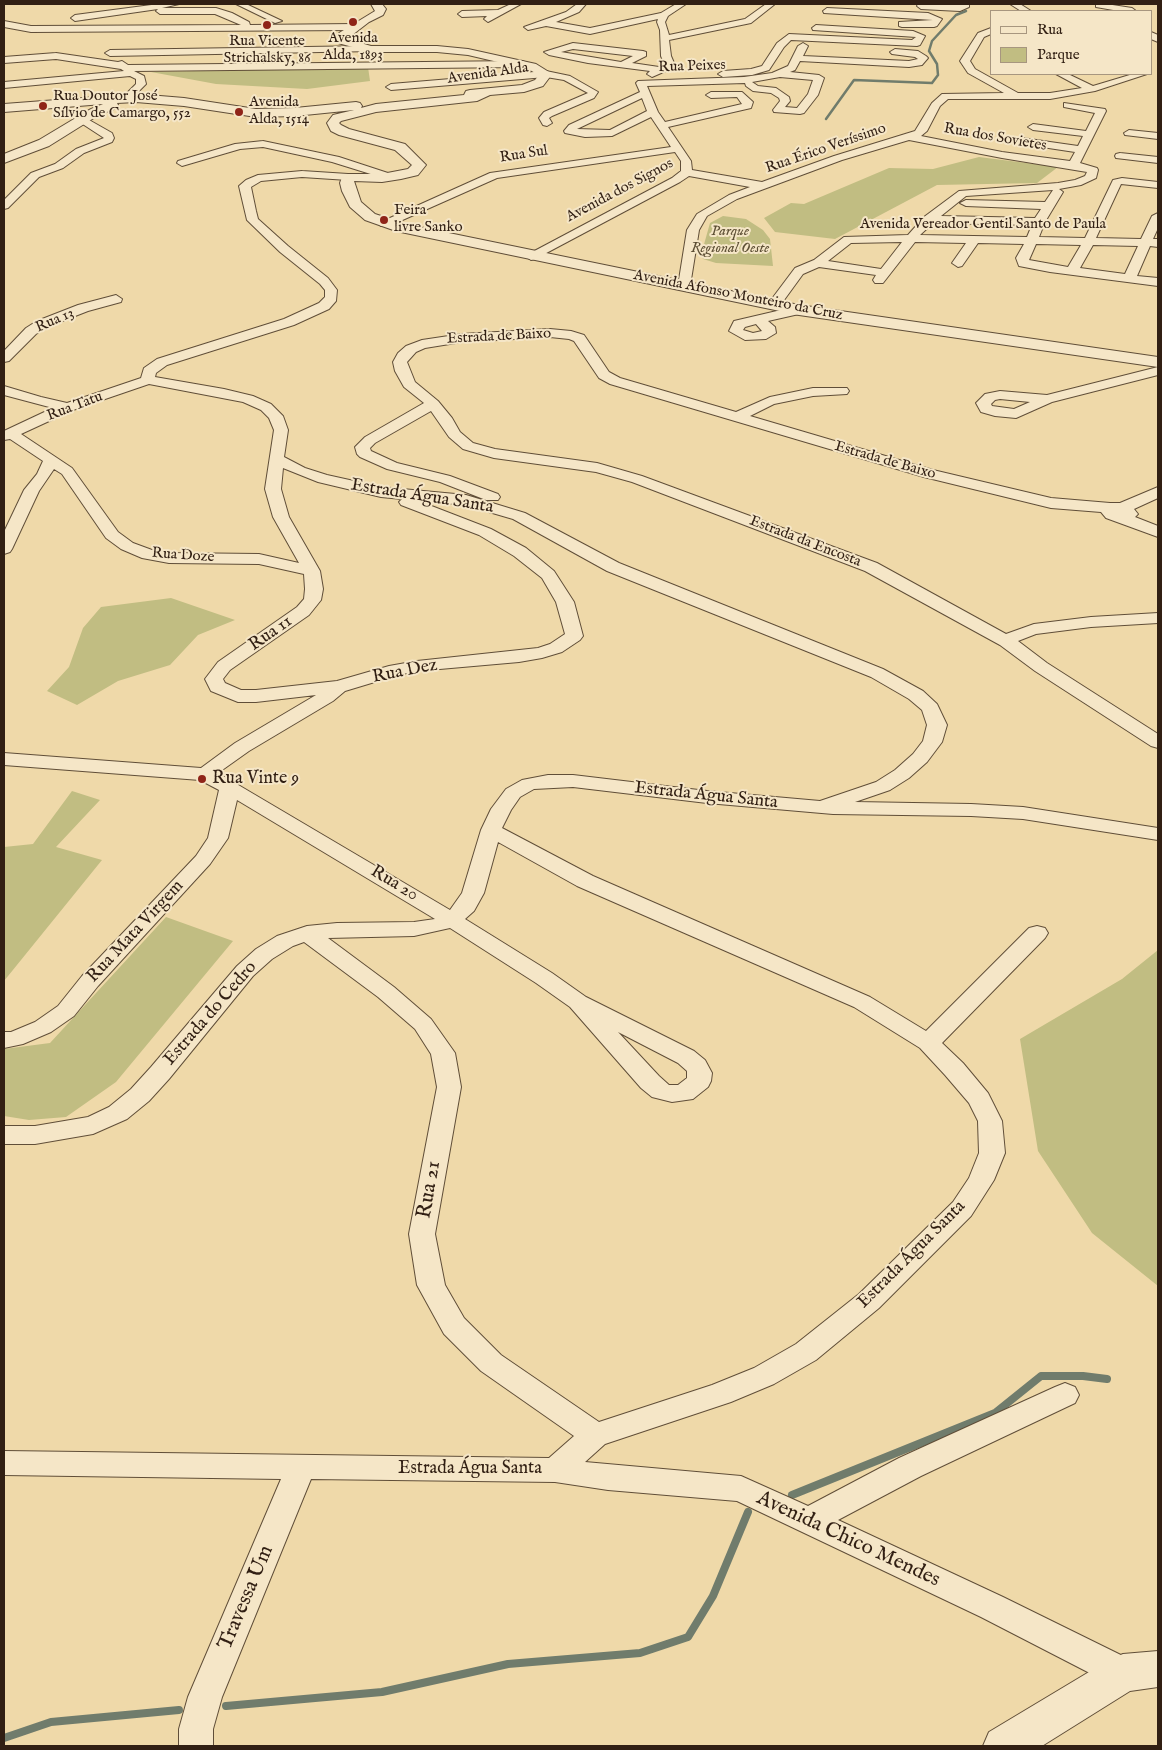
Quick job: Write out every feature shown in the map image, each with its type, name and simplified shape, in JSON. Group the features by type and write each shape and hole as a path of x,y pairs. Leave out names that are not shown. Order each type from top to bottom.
{"street":[{"path":"6,27 175,4"},
{"path":"240,4 278,21"},
{"path":"377,4 382,4"},
{"path":"108,41 342,41 343,35 379,13 381,9 377,4"},
{"path":"488,19 517,4"},
{"path":"528,28 546,23 576,10 582,4"},
{"path":"653,112 618,131 608,134 569,132 579,124 636,96 641,84 669,63 666,56 663,26 682,4"},
{"path":"546,23 592,34 636,21 689,32 748,20 771,4"},
{"path":"861,4 960,8 965,7 965,4"},
{"path":"1014,4 1026,10"},
{"path":"1098,4 1127,10"},
{"path":"122,11 216,12 229,15 251,27"},
{"path":"826,11 928,16 938,19 934,24 923,25 826,11"},
{"path":"792,68 796,58 806,48 809,37 826,11"},
{"path":"462,14 499,13"},
{"path":"6,27 31,30 355,27"},
{"path":"108,41 124,28"},
{"path":"723,74 760,71 770,62 786,38 795,36 912,43 917,42 921,36 905,33 816,28"},
{"path":"990,31 981,35 978,49 965,61 971,71 1018,97 1050,96 1092,89 1139,75"},
{"path":"108,41 112,54 127,69 141,78 140,84 115,102"},
{"name":"Avenida Alda","path":"4,108 84,102 162,100 246,112 272,113 524,88 539,82 546,74 526,61 450,50 370,49 342,41"},
{"path":"541,48 557,44 572,44 666,56"},
{"path":"624,64 643,54 573,46 549,52 660,70"},
{"path":"86,60 112,54 370,49"},
{"path":"840,50 860,51"},
{"path":"796,58 909,64 919,63 922,60 918,54 889,52"},
{"path":"4,60 56,56 127,69"},
{"path":"4,85 127,69 584,59 609,73"},
{"path":"777,75 792,68 914,74"},
{"path":"391,87 546,74 568,78 593,92 588,97 548,114 544,117 547,123"},
{"path":"744,80 756,89 773,90 786,98 778,110 800,111 813,95 819,79 814,76 777,75"},
{"path":"773,90 777,75"},
{"name":"Rua Peixes","path":"641,84 744,80 777,75"},
{"path":"1063,75 1092,89"},
{"path":"708,81 719,94"},
{"path":"669,82 677,95"},
{"name":"Avenida dos Signos","path":"531,256 676,180 687,172 686,161 653,112 641,84"},
{"path":"276,460 281,430 276,416 266,407 224,392 148,380 149,371 153,366 289,322 324,306 331,298 331,290 324,281 284,249 254,220 245,186 258,178 293,174 390,177 413,172 419,165 400,147 344,132 336,128 333,123 337,118 376,108 477,97 486,93"},
{"path":"663,125 706,112 747,106 748,102 739,94 704,95"},
{"name":"Rua Érico Veríssimo","path":"684,286 693,230 704,214 733,197 857,151 911,137 924,129 936,105 945,96 1018,97"},
{"name":"Avenida Alda","path":"4,159 44,143 82,119 115,102"},
{"path":"818,263 882,276 921,226 963,193 1069,185 1085,181 1093,170 1074,165 1093,118 1101,111 1095,108 1068,105"},
{"path":"4,206 36,175 59,166 80,151 108,140 108,135 82,119"},
{"path":"1033,128 1088,134"},
{"path":"1129,133 1158,136"},
{"name":"Rua dos Sovietes","path":"911,137 1002,156 1074,165"},
{"path":"1022,141 1080,149"},
{"path":"182,163 239,146 263,144 335,159 390,177"},
{"name":"Rua Sul","path":"385,224 494,175 677,148"},
{"path":"1120,156 1158,160"},
{"path":"687,172 763,186"},
{"name":"Avenida Afonso Monteiro da Cruz","path":"348,177 349,191 355,204 370,217 385,224 531,256 799,310 1158,362"},
{"path":"1072,271 1118,181 1158,185"},
{"path":"1056,192 1022,258 1023,263 1158,282"},
{"path":"951,203 1048,206"},
{"path":"1129,279 1152,242 1158,216"},
{"path":"928,219 1039,222"},
{"name":"Avenida Vereador Gentil Santo de Paula","path":"774,304 799,271 818,263 848,240 913,238 1152,242"},
{"path":"958,263 975,240"},
{"name":"Rua 13","path":"4,358 31,331 42,324 84,308 116,299"},
{"path":"758,319 799,310"},
{"name":"Estrada de Baixo","path":"433,404 409,384 402,371 400,362 403,356 411,349 422,344 454,338 550,333 571,335 579,338 607,378 920,472 1084,511 1119,512 1158,532"},
{"path":"1047,399 1158,371"},
{"name":"Rua Tatu","path":"8,435 68,407 148,380"},
{"path":"4,390 38,401 68,407"},
{"path":"738,417 770,401 813,392 842,391"},
{"path":"433,404 370,440 362,447 366,454 392,466 446,479 468,487 502,502 519,516"},
{"name":"Estrada da Encosta","path":"433,404 447,421 454,434 468,446 494,453 597,468 637,479 816,544 870,567 916,590 1006,641 1158,742"},
{"name":"Rua Doze","path":"8,435 67,471 112,535 127,546 148,554 169,558 259,559 312,571"},
{"path":"4,549 32,490 44,475 51,460"},
{"name":"Estrada Água Santa","path":"4,1463 555,1470 595,1435 721,1394 764,1376 806,1352 869,1300 962,1209 981,1180 992,1153 990,1121 979,1099 954,1069 928,1043 891,1019 862,1002 585,882 491,830 501,808 513,794 529,784 548,781 573,781 707,797 822,807 883,786 902,774 914,763 932,742 937,725 930,708 916,695 877,673 613,567 519,516 466,500 381,492 322,479 276,460"},
{"name":"Rua 11","path":"276,460 273,489 282,518 312,571 314,589 312,600 303,611 224,666 214,679 218,687 225,692 238,696 256,696 338,687"},
{"name":"Rua Dez","path":"204,774 242,747 326,697 338,687 395,670 416,666 519,657 542,653 556,648 574,636 565,602 548,575 520,552 485,532 381,492"},
{"path":"1119,512 1158,492"},
{"path":"1006,641 1018,634 1034,629 1091,622 1158,618"},
{"path":"4,759 204,774"},
{"name":"Rua 20","path":"204,774 318,839 452,920 536,972 578,1002 686,1057 696,1066 700,1073 700,1081 684,1093 672,1094 661,1091 650,1082 578,1002"},
{"name":"Rua Mata Virgem","path":"4,1040 15,1039 43,1027 66,1011 90,981 203,860 218,838 229,789"},
{"path":"822,807 1023,813 1158,834"},
{"path":"452,920 466,906 472,893 491,830"},
{"name":"Estrada do Cedro","path":"4,1135 35,1135 93,1125 118,1113 140,1095 160,1073 245,970 264,954 285,941 307,933 337,930 414,929 436,926 452,920"},
{"name":"Rua 21","path":"307,933 416,1017 443,1053 449,1087 422,1234 431,1285 449,1318 454,1326 491,1363 595,1435"},
{"path":"928,1043 1037,934"},
{"path":"808,1521 910,1467 1065,1395"},
{"name":"Travessa Um","path":"196,1738 205,1697 301,1467"},
{"name":"Avenida Chico Mendes","path":"555,1470 608,1477 741,1489 992,1607 1141,1671"},
{"path":"1004,1746 1141,1671"}],"green space":[{"path":"368,67 370,81 307,89 216,84 151,72"},
{"path":"979,157 1058,167 1037,183 937,185 835,239 775,232 764,218 791,203 804,204 889,168 933,169"},
{"name":"Parque Regional Oeste","path":"723,216 746,219 763,230 770,239 773,266 716,263 703,259 701,255 710,223"},
{"path":"171,598 235,620 198,635 170,665 118,681 77,705 47,691 69,667 83,628 101,607"},
{"path":"72,791 100,800 56,847 102,860 4,981 4,847 33,844"},
{"path":"166,917 233,941 116,1082 66,1117 29,1120 4,1116 4,1049 50,1043"},
{"path":"1158,950 1158,1286 1092,1233 1038,1151 1020,1039 1122,979"}],"waterway":[{"path":"826,119 854,80 932,83 938,75 937,64 929,51 932,41 956,15 966,11"},
{"path":"792,1495 995,1413 1041,1376 1083,1376 1107,1379"},
{"path":"226,1706 382,1692 508,1664 640,1653 688,1637 713,1596 748,1512"},
{"path":"4,1738 51,1722 179,1710"}],"place":[{"name":"Avenida Alda, 1893","path":"353,22"},
{"name":"Rua Vicente Strichalsky, 86","path":"267,25"},
{"name":"Rua Doutor José Sílvio de Camargo, 552","path":"43,106"},
{"name":"Avenida Alda, 1514","path":"239,112"},
{"name":"Feira livre Sanko","path":"384,220"},
{"name":"Rua Vinte 9","path":"202,779"}]}
